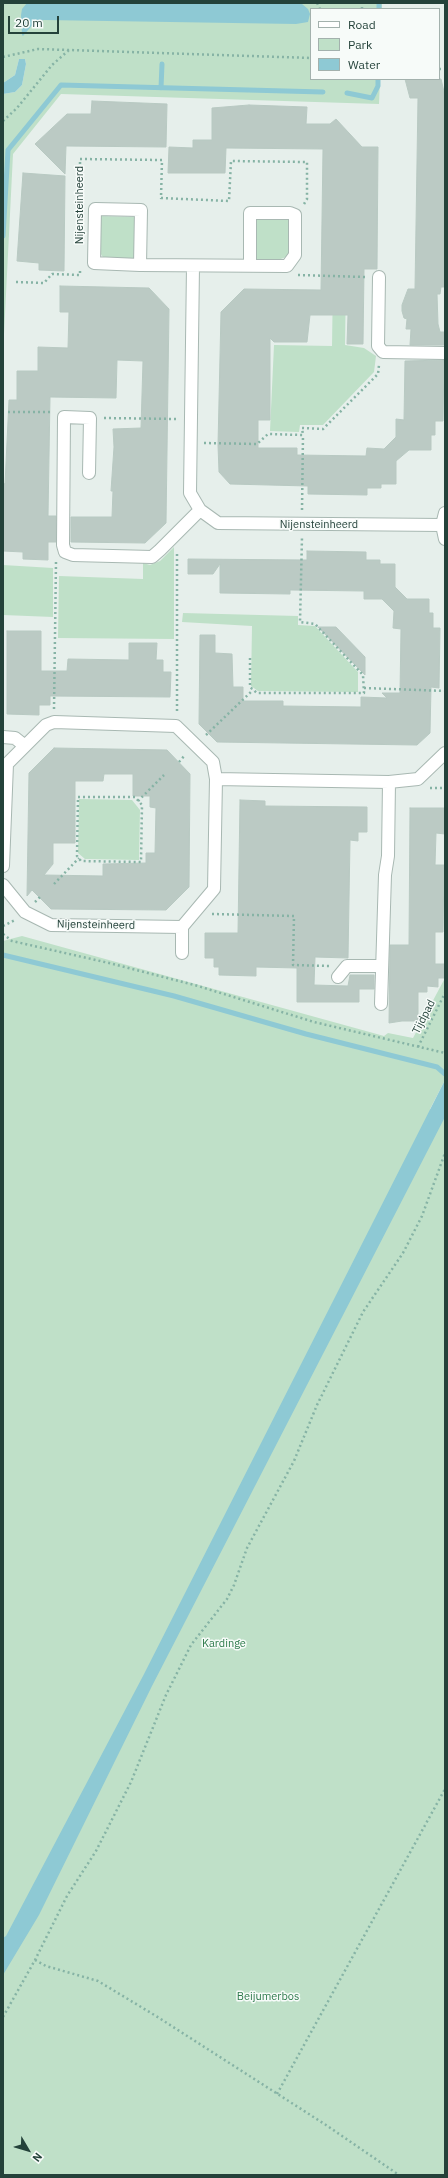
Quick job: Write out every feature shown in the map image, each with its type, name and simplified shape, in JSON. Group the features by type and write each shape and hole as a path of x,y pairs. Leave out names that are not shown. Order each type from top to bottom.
{"street":[{"name":"Nijensteinheerd","path":"94,263 95,209 141,210 140,265"},
{"path":"94,263 194,266 250,264 287,266 295,255 295,215 290,212 250,212 250,264"},
{"name":"Nijensteinheerd","path":"194,266 190,493 200,510 218,524 302,525 444,519"},
{"path":"379,277 378,346 382,350 445,353"},
{"path":"89,473 90,418 64,416 63,545 65,552 73,555 152,557 178,534 200,510"},
{"path":"444,519 445,539"},
{"path":"3,866 7,764 46,725 54,722 176,726 213,762 216,779 214,889 182,926 182,953"},
{"path":"3,737 15,738 24,746"},
{"path":"216,779 389,782 418,779 445,753"},
{"path":"381,1004 385,875 388,856 389,782"},
{"name":"Nijensteinheerd","path":"3,885 24,912 51,925 182,926"},
{"path":"338,977 347,966 382,966"}],"path":[{"path":"3,57 38,49 310,58"},
{"path":"3,121 17,108 52,65 69,50"},
{"name":"Nijensteinheerd","path":"80,206 80,158 162,160 161,198 229,201 230,161 307,162 307,199 295,215"},
{"path":"16,282 44,283 52,274 80,275 80,263 94,263"},
{"path":"287,266 287,275 379,277"},
{"path":"250,658 250,686 257,693 364,693 363,675 315,624 300,622 302,428 323,429 378,374 382,350"},
{"path":"8,412 55,412 64,416"},
{"path":"90,418 191,419"},
{"path":"190,442 257,444 268,434 303,435"},
{"path":"176,726 178,534"},
{"path":"54,722 57,555 65,552"},
{"path":"364,688 445,691"},
{"path":"178,762 253,689"},
{"path":"138,801 164,775"},
{"path":"78,797 135,797 142,805 141,862 81,861 79,858 77,856 78,797"},
{"path":"54,884 79,858"},
{"path":"193,914 294,916 293,965 347,966"},
{"path":"3,934 12,941 109,963 198,986 314,1022 445,1054"},
{"name":"Tijdpad","path":"418,1047 445,993"},
{"path":"3,2017 35,1960 67,1896 96,1851 131,1782 166,1695 192,1645 227,1599 234,1585 247,1548 294,1461 317,1404 363,1312 403,1253 422,1216 445,1153"},
{"path":"277,2094 445,1789"},
{"path":"35,1960 46,1966 98,1981 156,2016 366,2151 399,2175"}],"green space":[{"path":"3,3 382,3 382,8 310,8 310,80 380,80 379,104 61,94 13,154 3,354 3,94 15,92 22,85 26,64 25,59 19,59 15,75 3,83"},
{"path":"100,216 135,217 135,260 106,260 102,256 100,252"},
{"path":"255,218 290,219 290,251 286,257 278,260 255,259"},
{"path":"333,279 346,279 345,345 364,348 376,356 374,372 323,425 300,425 299,432 270,431 274,345 332,346"},
{"path":"174,547 174,639 58,638 59,576 143,579 143,563 150,565 160,561"},
{"path":"3,565 53,568 53,617 3,615"},
{"path":"183,613 298,616 298,625 315,626 358,672 358,692 258,691 251,686 252,626 182,622"},
{"path":"79,799 132,800 140,810 139,860 85,859 78,853"},
{"name":"Kardinge","path":"22,936 384,1036 388,1033 413,1038 445,978 445,1080 430,1109 445,1113 445,2175 3,2175 3,941"}],"water":[{"path":"27,3 282,3 302,4 308,9 310,14 308,22 296,24 44,20 34,23 23,36 21,15 22,9"},
{"path":"19,59 25,59 26,64 22,85 15,92 3,94 3,83 15,75"},
{"path":"445,1080 445,1117 152,1686 39,1915 3,1975 3,1938 6,1936 143,1676"}],"building":[{"path":"441,79 445,96 445,271 444,287 441,287 440,294 437,294 438,324 440,332 444,332 444,345 410,345 411,329 406,329 407,319 404,318 402,311 402,305 408,289 415,289 418,98 410,98 405,80"},
{"path":"92,101 167,104 166,147 66,146 65,174 35,144 67,114 91,114"},
{"path":"249,105 307,107 306,124 330,124 336,119 362,147 378,147 377,269 364,269 363,344 347,344 348,315 310,315 307,342 274,342 270,338 270,420 258,420 258,448 297,448 297,455 366,456 367,448 384,449 396,437 396,419 404,420 405,361 444,360 443,421 435,421 435,435 431,435 431,450 409,450 396,461 396,484 381,484 381,488 367,488 367,495 308,494 308,486 230,484 219,472 218,445 221,312 244,289 321,290 323,149 226,148 225,173 168,173 169,147 193,148 193,140 212,140 212,108"},
{"path":"23,173 65,176 64,271 39,270 39,263 17,261"},
{"path":"60,286 149,288 169,309 166,523 145,543 71,542 71,517 112,517 113,491 111,491 114,447 113,429 141,428 143,361 117,360 116,398 50,397 48,516 56,516 56,542 48,542 48,560 23,559 23,552 3,551 3,483 5,484 9,400 17,400 17,371 38,371 38,347 68,348 69,312 60,312"},
{"path":"307,551 366,552 366,560 380,560 380,564 395,564 395,587 407,599 429,599 429,613 433,613 433,628 440,628 439,688 431,687 430,733 417,745 217,742 199,724 200,635 215,635 215,653 232,654 233,687 243,687 243,701 283,701 283,706 361,707 361,697 387,698 382,693 400,693 401,629 393,628 394,611 382,599 364,599 364,591 290,590 290,594 220,593 220,564 213,574 188,574 188,559 307,560"},
{"path":"318,627 336,627 365,657 365,675"},
{"path":"7,631 41,631 41,671 67,671 68,659 129,660 129,643 157,643 156,660 163,660 163,672 171,672 170,697 50,696 50,705 39,705 39,715 7,714"},
{"path":"54,748 167,750 190,774 189,887 166,910 51,909 32,890 27,896 29,773","holes":["104,774 133,774 133,796 150,796 150,807 156,808 155,853 146,853 146,863 103,864 103,876 44,875 53,864 53,843 75,843 75,781 103,781"]},
{"path":"240,800 265,801 265,806 367,807 367,832 358,832 358,841 350,840 348,958 315,957 314,985 348,986 350,975 374,975 374,989 359,989 359,1002 297,1002 297,968 256,967 256,976 219,975 219,967 214,967 214,958 205,958 205,933 238,933"},
{"path":"410,808 445,808 445,834 436,833 435,865 444,865 443,932 435,932 435,964 445,964 445,978 438,978 438,987 427,986 427,992 418,992 418,1021 389,1023 390,945 409,945"}],"waterway":[{"path":"379,3 379,8"},
{"path":"161,88 162,64"},
{"path":"347,93 372,98 378,86 378,80"},
{"path":"3,236 8,150 61,85 323,92"},
{"path":"3,955 174,996 306,1034 437,1067 445,1074"}],"park label":[{"name":"Beijumerbos","path":"268,1997"}]}
